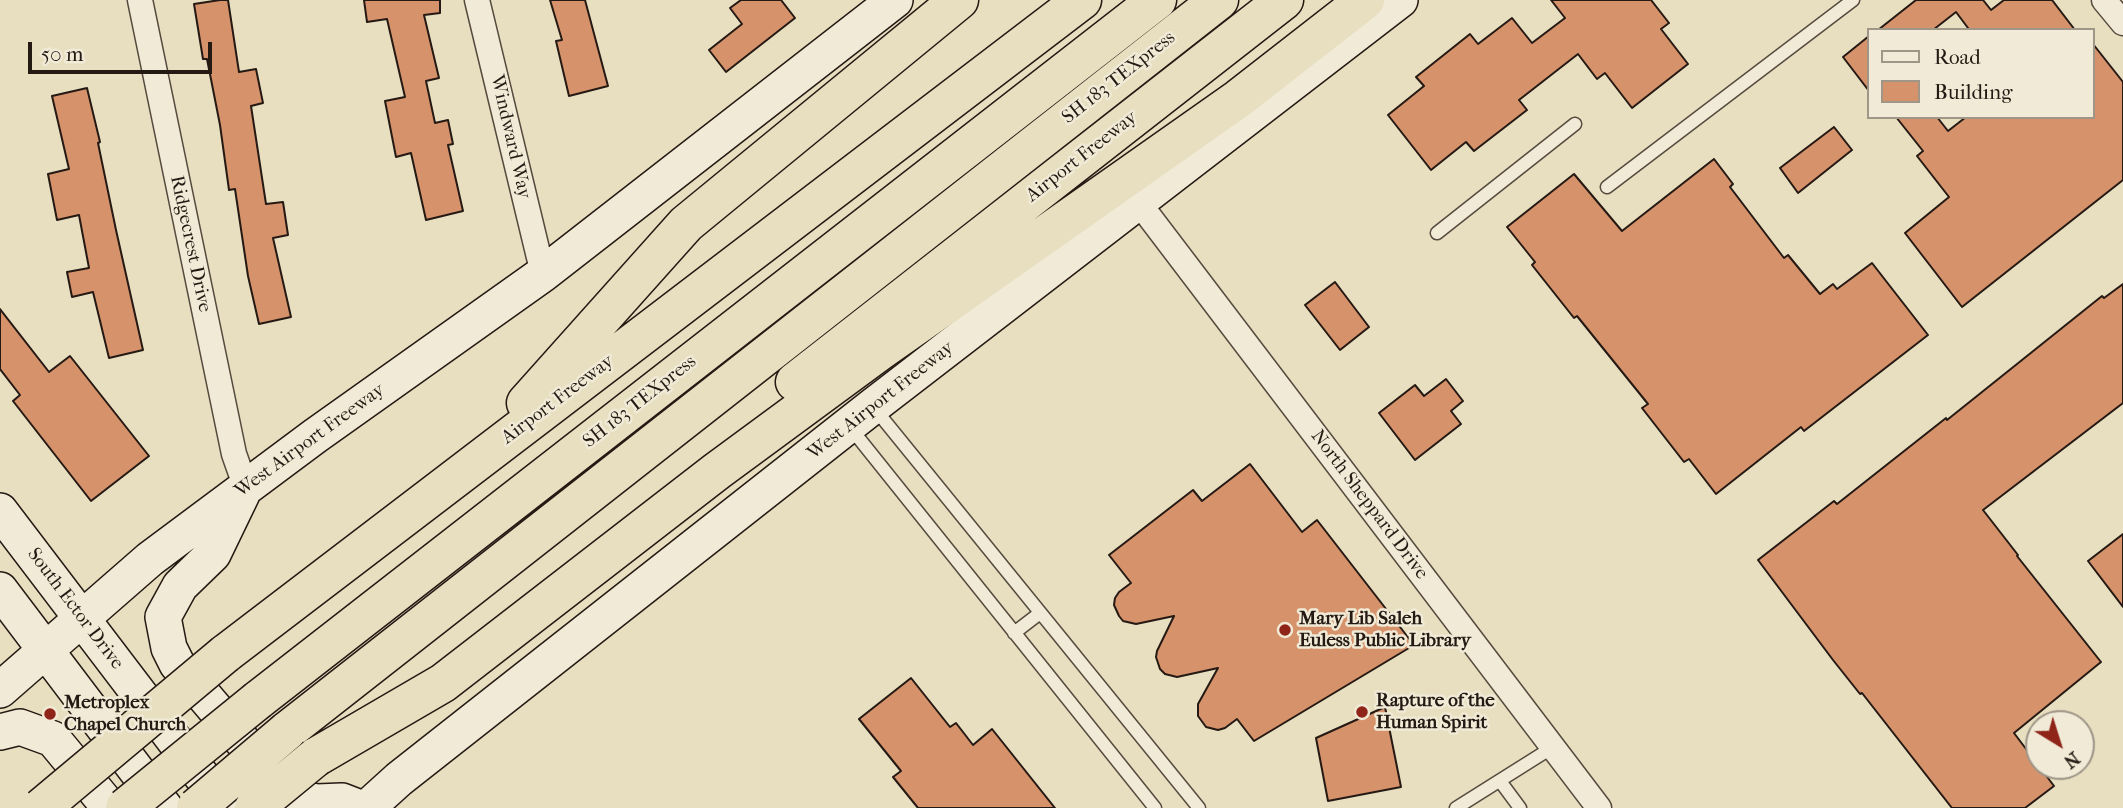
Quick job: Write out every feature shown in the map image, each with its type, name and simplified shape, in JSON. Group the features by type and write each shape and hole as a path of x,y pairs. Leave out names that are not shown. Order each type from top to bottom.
{"highway":[{"path":"467,470 685,224 959,0"},
{"name":"Airport Freeway","path":"41,808 225,654 1083,0"},
{"name":"SH 183 TEXpress","path":"125,808 258,700 1157,0"},
{"name":"SH 183 TEXpress","path":"196,808 287,731 1219,0"},
{"name":"Airport Freeway","path":"254,808 1284,0"},
{"path":"316,757 443,683 717,471 880,351 1238,99 1365,0"}],"main road":[{"name":"West Airport Freeway","path":"367,808 399,779 861,416 1400,0"},
{"name":"West Airport Freeway","path":"0,690 150,559 543,274 880,5"},
{"path":"246,488 213,555 180,586 163,617 169,648 177,664 267,770 294,797 317,802 342,801 360,808"},
{"name":"South Ector Drive","path":"0,511 226,808"},
{"path":"0,590 165,808"},
{"path":"0,732 20,727 53,739 110,808"}],"street":[{"name":"Ridgecrest Drive","path":"140,0 234,454 246,488"},
{"name":"Windward Way","path":"477,0 543,274"},
{"path":"2104,0 2123,23"},
{"name":"North Sheppard Drive","path":"1139,203 1599,808"}],"lane":[{"path":"1607,187 1853,0"},
{"path":"1437,233 1575,124"},
{"path":"861,416 1040,613 1199,808"},
{"path":"861,416 1014,633 1155,808"},
{"path":"1014,633 1040,613"},
{"path":"1456,808 1553,747"},
{"path":"1500,781 1520,808"}],"building":[{"path":"228,0 239,72 256,69 263,103 251,106 266,204 283,202 288,235 273,238 291,317 259,324 248,276 235,189 229,190 220,125 207,59 203,59 194,4"},
{"path":"364,0 440,0 440,13 424,15 439,78 426,81 435,123 448,120 453,144 448,145 463,211 426,220 411,153 396,157 385,101 405,97 387,19 367,22"},
{"path":"550,0 585,0 608,86 569,96 556,41 562,40"},
{"path":"741,0 781,0 795,18 726,72 709,50 742,24 730,8"},
{"path":"1551,0 1651,0 1669,23 1661,29 1688,64 1632,108 1605,73 1597,79 1578,54 1519,100 1527,110 1474,151 1466,142 1431,170 1388,115 1424,86 1416,77 1470,34 1478,44 1512,18 1532,43 1565,18"},
{"path":"1916,0 1983,0 1991,10 2004,0 2052,0 2073,28 1968,28 1956,12 1936,28 1881,28"},
{"path":"1868,37 1868,90 1843,57"},
{"path":"2095,47 2123,82 2123,180 1962,307 1905,233 1949,197 1917,156 1923,151 1898,119 1939,119 1948,131 1963,119 2095,119"},
{"path":"87,88 143,350 109,358 93,292 72,297 67,272 89,268 79,215 57,220 48,174 69,169 52,96"},
{"path":"1834,127 1852,150 1798,193 1780,168"},
{"path":"1714,159 1733,184 1730,187 1784,258 1788,255 1820,294 1833,284 1837,289 1872,263 1928,335 1804,431 1801,427 1716,494 1689,459 1684,462 1642,408 1648,404 1577,316 1574,318 1532,265 1535,262 1507,227 1574,174 1622,231"},
{"path":"1335,282 1369,327 1340,350 1305,305"},
{"path":"2123,284 2123,403 1983,510 2101,662 2042,710 2025,710 2025,724 2014,733 2025,748 2025,780 2049,780 2054,786 2025,808 1952,808 1833,660 1758,560 1834,501 1837,504 2102,296 2104,298"},
{"path":"0,309 49,372 70,356 149,456 91,501 13,401 20,395 0,369"},
{"path":"1446,379 1463,401 1451,411 1461,424 1415,460 1379,413 1415,385 1424,396"},
{"name":"Mary Lib Saleh Euless Public Library","path":"1250,464 1302,532 1317,520 1414,645 1254,741 1237,719 1218,730 1206,727 1198,716 1198,704 1218,668 1177,677 1165,674 1160,669 1157,651 1174,616 1136,624 1123,621 1114,605 1115,598 1131,583 1109,555 1193,490 1202,501"},
{"path":"2123,534 2123,607 2088,561"},
{"path":"911,678 950,727 956,723 973,745 992,729 1055,808 918,808 893,777 901,771 859,719"},
{"path":"1385,707 1401,787 1328,801 1316,738"}],"place":[{"name":"Mary Lib Saleh Euless Public Library","path":"1285,630"},
{"name":"Rapture of the Human Spirit","path":"1362,712"},
{"name":"Metroplex Chapel Church","path":"50,714"}]}
